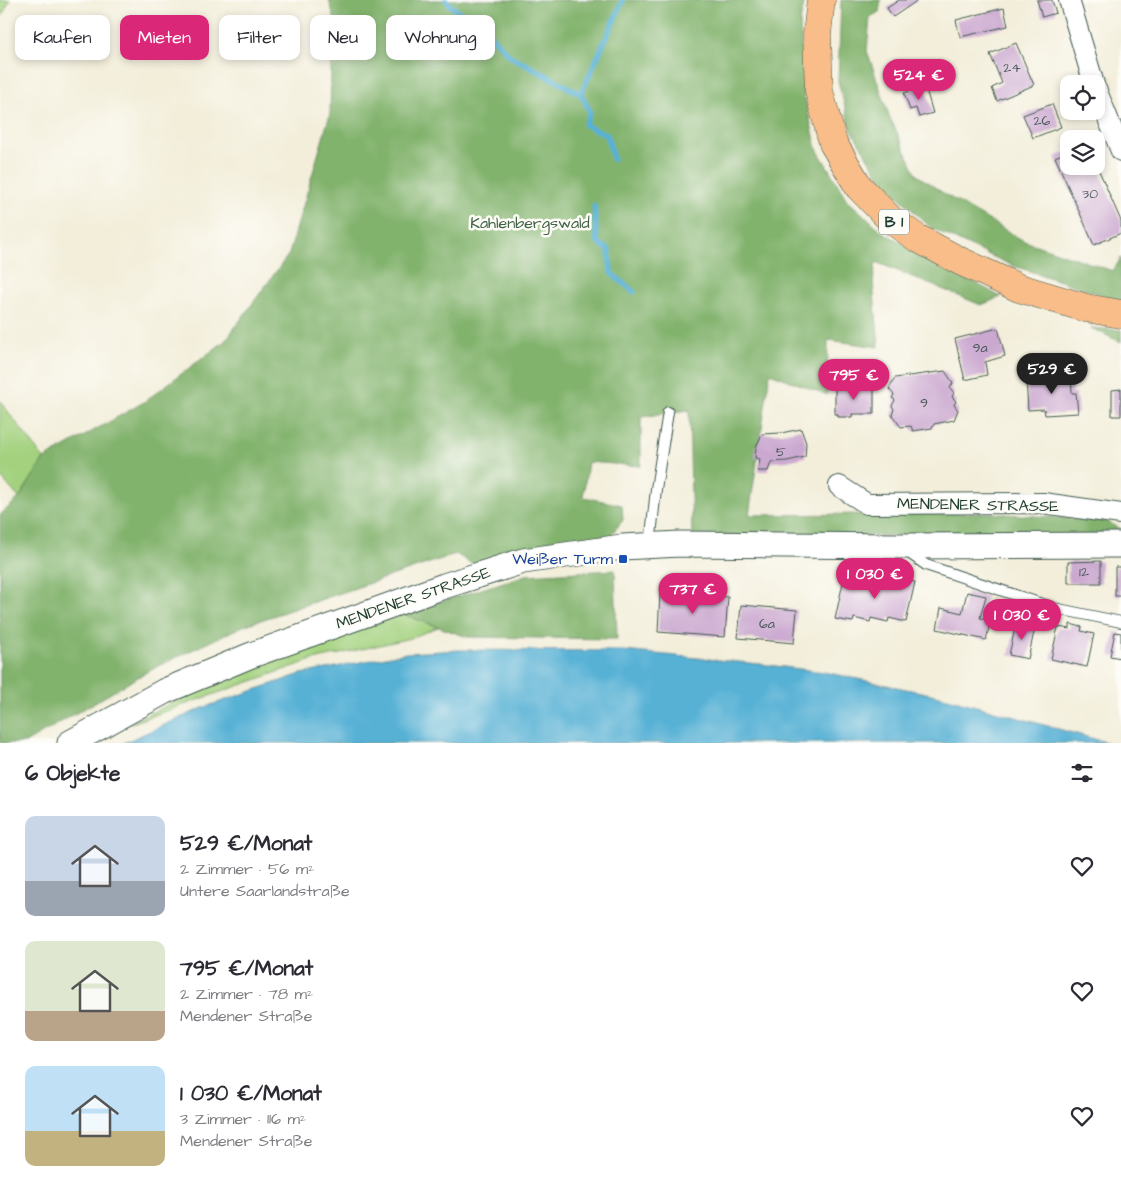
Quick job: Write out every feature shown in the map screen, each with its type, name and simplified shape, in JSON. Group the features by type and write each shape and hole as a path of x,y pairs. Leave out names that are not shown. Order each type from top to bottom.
{"main road":[{"name":"B 1","path":"821,0 817,34 819,91 833,143 865,194 890,219 917,238 960,261 1019,288 1086,308 1121,314"}],"street":[{"path":"1069,0 1091,75"},
{"path":"1105,112 1121,151"},
{"name":"MENDENER STRASSE","path":"839,486 867,504 1043,503 1121,514"},
{"name":"MENDENER STRASSE","path":"70,743 165,691 249,656 444,586 524,561 653,534 680,544 899,546 1121,545"}],"lane":[{"path":"653,534 668,412"},
{"path":"899,546 926,565 1054,608 1121,622"}],"green space":[{"path":"0,0 10,0 0,20"},
{"name":"Kahlenbergswald","path":"329,0 805,0 800,21 803,91 817,149 847,200 884,233 1001,297 981,305 876,262 873,282 879,347 828,340 827,395 770,373 749,515 991,513 1106,521 1121,529 1121,535 692,536 689,410 641,417 641,466 588,462 583,497 622,505 623,520 610,536 549,544 472,564 456,554 243,626 152,669 25,743 0,743 0,515 19,498 44,459 144,402 225,341 289,254 330,114 331,60 376,60 376,15 333,15"},
{"path":"841,0 881,0 879,12 870,17 867,51 890,118 917,175 946,195 1024,241 1113,271 1121,258 1121,301 1011,265 931,228 881,180 851,129 838,81"},
{"path":"1091,328 1121,330 1121,342"},
{"path":"0,401 44,459 19,498 0,476"},
{"path":"615,570 617,639 467,637 402,614 526,575"},
{"path":"402,614 438,627 411,638 309,661 121,727 210,685"}],"water":[{"path":"459,650 624,651 824,672 940,696 1109,743 123,743 205,707 301,674 406,653"}],"building":[{"path":"899,0 918,0 893,17 887,8"},
{"path":"1037,0 1052,0 1056,13 1042,17"},
{"path":"1004,8 1008,26 960,37 956,20"},
{"path":"1016,43 1034,85 997,101 992,88 1002,83 990,54"},
{"path":"925,86 933,113 919,117 916,108 910,110 904,93"},
{"path":"1052,104 1061,127 1033,138 1023,115"},
{"path":"1060,155 1060,168 1055,157"},
{"path":"1063,175 1101,175 1121,221 1121,233 1094,245"},
{"path":"998,328 1005,356 985,362 987,375 965,380 955,339"},
{"path":"945,371 953,383 950,388 954,393 952,397 956,401 954,405 958,410 954,420 934,424 932,428 913,431 911,426 901,427 892,415 894,409 892,406 895,400 892,398 894,395 889,389 895,378"},
{"path":"1071,375 1072,393 1076,393 1078,413 1045,415 1044,409 1028,410 1026,378"},
{"path":"874,387 874,414 852,414 852,417 838,417 838,414 835,414 835,388"},
{"path":"1121,389 1121,416 1112,416 1112,390"},
{"path":"801,429 806,443 805,457 771,462 768,471 758,471 760,459 755,458 756,447 762,434"},
{"path":"1101,561 1101,583 1068,583 1068,562"},
{"path":"1115,567 1121,567 1121,596 1115,596"},
{"path":"844,578 862,582 863,578 879,582 880,578 897,582 898,578 915,582 906,622 889,618 888,622 871,618 870,622 854,618 853,622 835,619"},
{"path":"967,592 986,596 980,618 991,620 986,640 937,629 941,608 962,613"},
{"path":"660,593 728,597 725,637 658,632"},
{"path":"741,605 797,610 794,643 738,638"},
{"path":"1016,624 1035,628 1028,659 1009,655"},
{"path":"1070,624 1082,627 1081,631 1094,634 1087,667 1051,659 1058,627 1070,629"},
{"path":"1115,632 1121,633 1121,658 1110,656"}],"waterway":[{"path":"446,0 451,6 485,29 510,56 581,94 590,112 585,125 607,135 613,159"},
{"path":"581,94 623,0"},
{"path":"594,206 597,242 609,250 611,273 634,292"}],"place":[{"name":"Weißer Turm","path":"623,559"}]}
